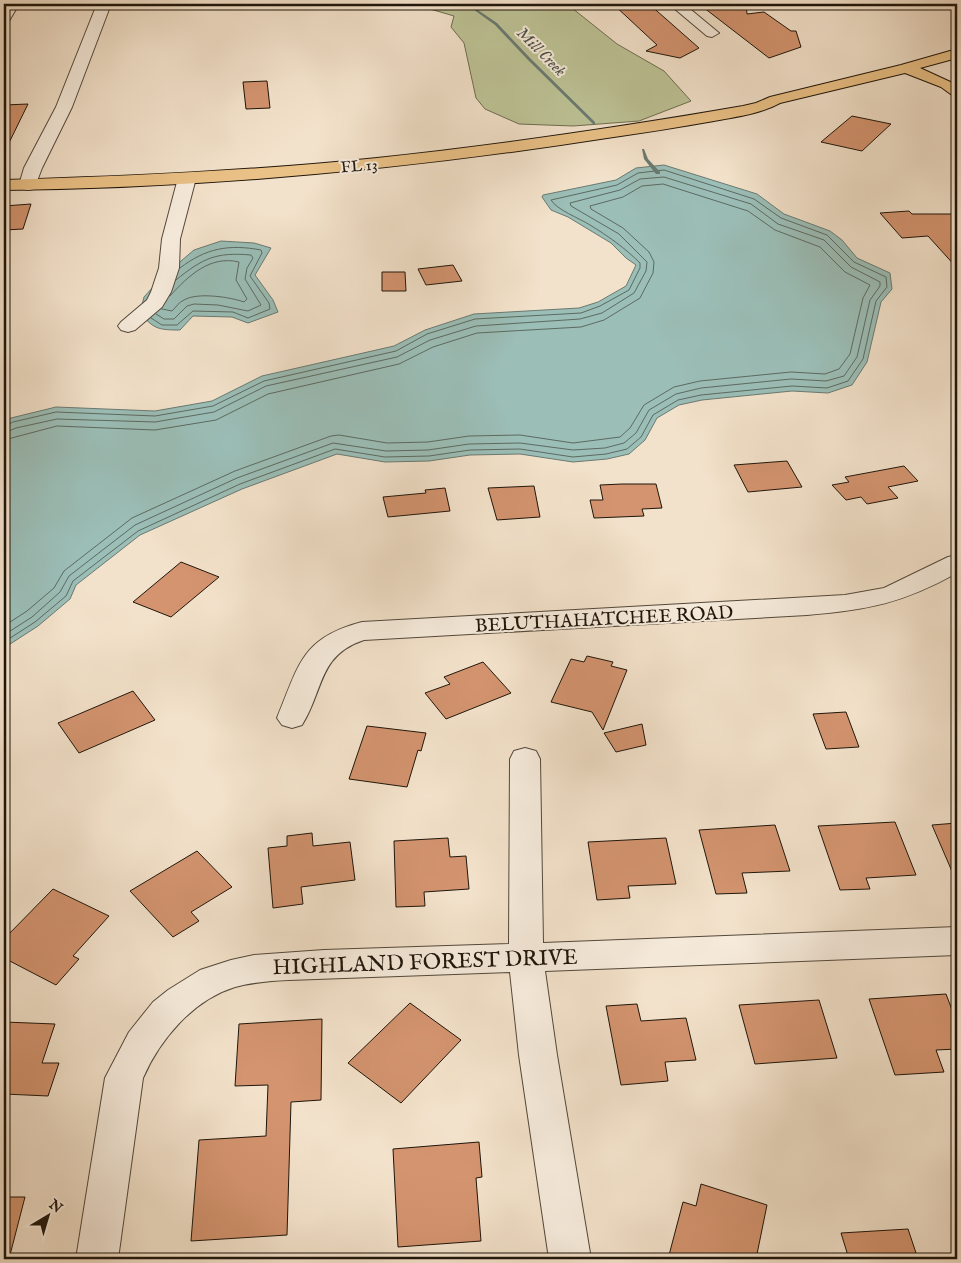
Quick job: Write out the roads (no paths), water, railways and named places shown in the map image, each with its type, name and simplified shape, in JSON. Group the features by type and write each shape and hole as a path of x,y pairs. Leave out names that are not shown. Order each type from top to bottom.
{"main road":[{"path":"761,106 775,100 906,68 957,53"},
{"path":"761,106 786,106 921,74 957,63"},
{"path":"906,68 946,84 957,92"},
{"name":"FL 13","path":"4,186 188,178 323,168 497,151 576,140 761,106"}],"street":[{"path":"4,18 12,4"},
{"path":"28,185 33,168 64,107 104,4"},
{"path":"676,4 712,33"},
{"path":"128,326 155,304 161,292 169,268 171,240 188,178"},
{"name":"BELUTHAHATCHEE ROAD","path":"292,718 317,657 324,648 334,640 362,631 807,607 848,603 878,598 905,590 957,563"},
{"path":"525,760 526,957 538,1056 570,1259"},
{"name":"HIGHLAND FOREST DRIVE","path":"97,1259 124,1078 132,1058 150,1030 173,1006 204,985 230,974 258,967 957,941"}],"water":[{"path":"664,165 757,194 784,214 830,231 842,240 857,258 890,273 892,289 881,302 867,362 852,385 828,393 792,391 702,400 679,405 657,418 645,440 629,454 607,459 573,462 520,454 470,455 429,461 385,462 337,454 242,489 140,535 76,585 70,599 38,626 4,648 4,423 11,418 56,407 155,411 212,401 262,376 394,346 425,330 474,314 579,308 598,302 626,286 636,265 611,243 568,217 551,210 542,197 543,195 616,180 636,168"},
{"path":"221,241 254,243 271,248 255,275 273,300 278,312 248,323 232,317 193,316 180,330 157,328 140,313 144,297 161,278 194,250"}],"waterway":[{"name":"Mill Creek","path":"467,4 496,24 594,123"},
{"path":"643,150 646,159 658,173"}]}
